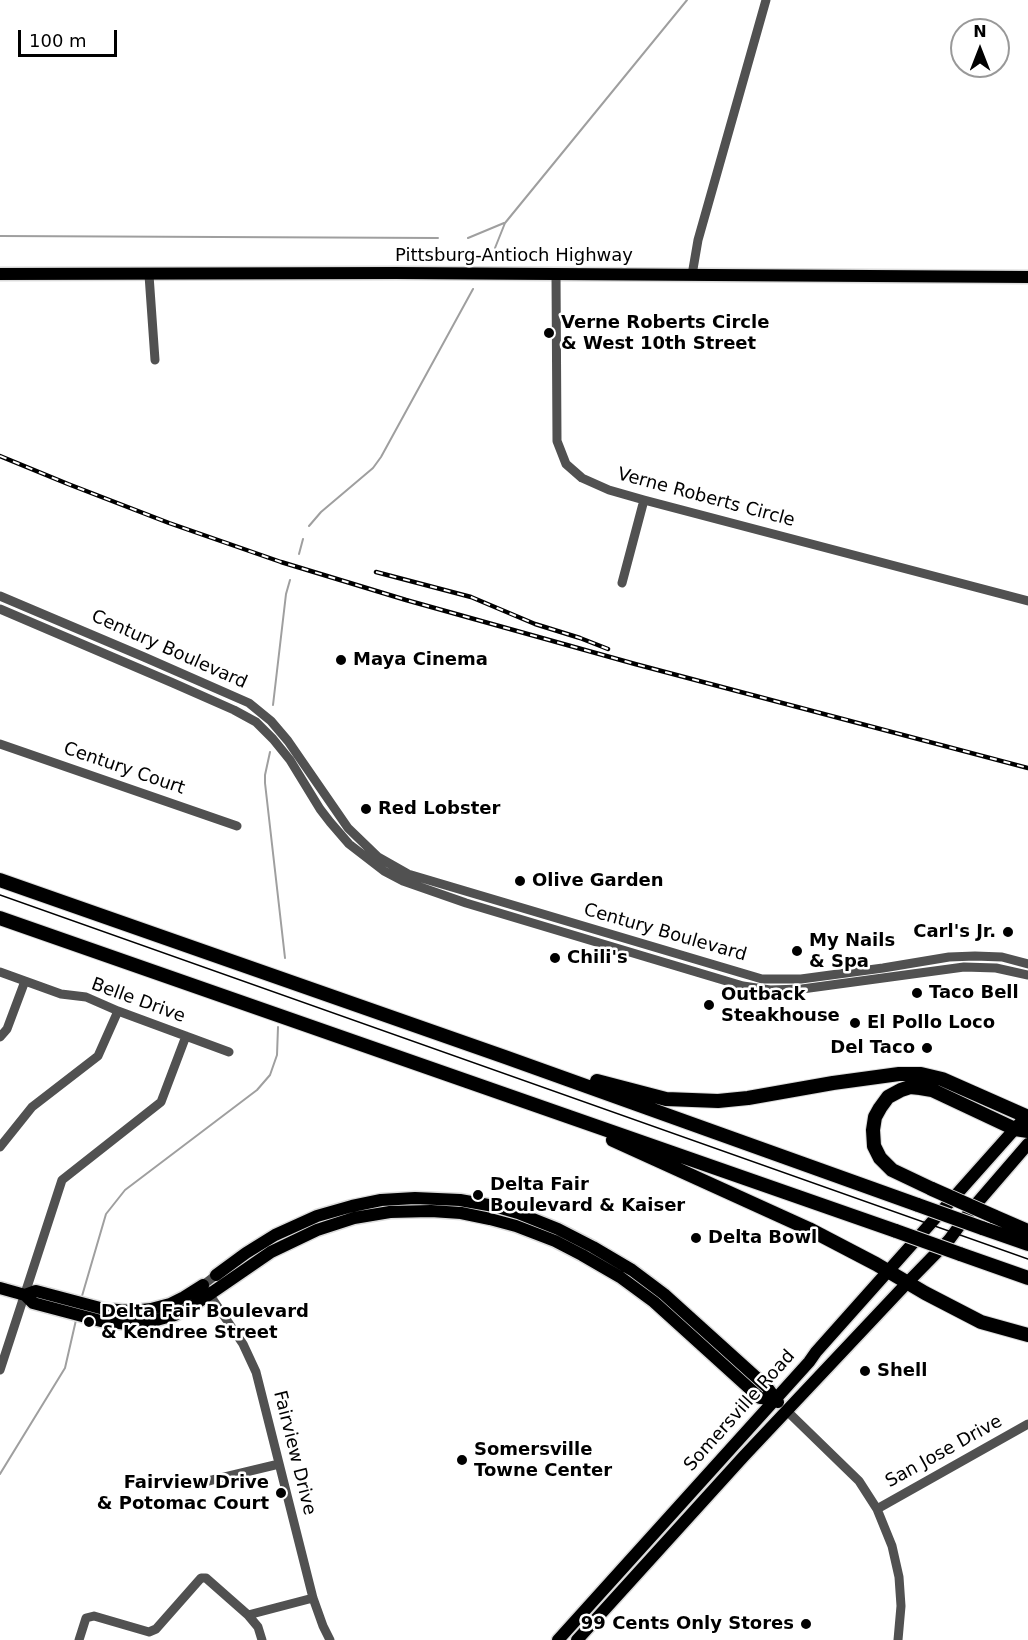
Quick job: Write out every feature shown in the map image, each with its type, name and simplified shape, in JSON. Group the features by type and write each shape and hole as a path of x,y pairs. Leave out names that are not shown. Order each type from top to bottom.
{"highway":[{"path":"0,880 1028,1244"},
{"path":"0,918 1028,1278"},
{"path":"505,1057 562,1070 666,1099 718,1101 899,1074 921,1074 942,1079 1028,1116"},
{"path":"1021,1130 932,1090 910,1087 888,1097 880,1108 875,1117 874,1146 880,1158 892,1170 1028,1231"},
{"path":"525,1101 809,1229 981,1322 1028,1335"}],"main road":[{"name":"Pittsburg-Antioch Highway","path":"0,274 1028,277"},
{"name":"Somersville Road","path":"558,1640 947,1205 1021,1130 1028,1116"},
{"name":"Somersville Road","path":"577,1640 787,1411 949,1240 971,1209 1028,1144"},
{"path":"216,1275 275,1235 326,1213 352,1206 381,1200 415,1198 448,1199 482,1204 531,1219 572,1236 632,1270 664,1294 685,1321 760,1398 775,1399 787,1411"},
{"path":"0,1288 25,1295 33,1303 111,1323 134,1324 175,1315 191,1307 206,1290 271,1252 317,1230 354,1218 378,1214 438,1211 502,1221 561,1244 639,1290 685,1321"}],"street":[{"path":"692,275 698,240 766,0"},
{"name":"Verne Roberts Circle","path":"556,274 557,441 566,464 582,478 609,490 644,500 1028,601"},
{"path":"149,275 155,360"},
{"path":"622,583 644,500"},
{"name":"Century Boulevard","path":"0,596 249,703 271,721 288,741 348,828 378,857 408,874 762,979 801,979 966,956 1002,957 1028,964"},
{"name":"Century Boulevard","path":"0,609 234,710 256,723 290,760 325,816 349,843 384,871 403,881 466,903 743,986 770,990 802,989 964,967 996,968 1028,975"},
{"name":"Century Court","path":"0,744 237,826"},
{"name":"Belle Drive","path":"0,972 61,994 86,997 230,1052"},
{"path":"0,1036 7,1029 25,981"},
{"path":"0,1147 32,1107 98,1056 118,1011"},
{"path":"0,1370 62,1180 161,1102 186,1036"},
{"path":"206,1290 216,1275"},
{"name":"Fairview Drive","path":"206,1290 243,1344 253,1364 313,1598 322,1626 330,1640"},
{"path":"787,1411 859,1480 877,1509 892,1546 899,1577 902,1606 898,1640"},
{"name":"San Jose Drive","path":"877,1509 1028,1424"},
{"path":"208,1480 279,1464"},
{"path":"79,1640 86,1618 94,1616 149,1632 156,1629 201,1578 206,1578 248,1615 258,1627 262,1640"},
{"path":"248,1615 313,1598"}],"waterway":[{"path":"495,248 505,223 687,0"},
{"path":"468,238 504,223"},
{"path":"0,236 438,238"},
{"path":"309,526 321,512 373,468 381,457 473,289"},
{"path":"299,554 303,539"},
{"path":"273,705 286,594 290,580"},
{"path":"270,752 265,783 285,958"},
{"path":"82,1296 106,1214 125,1190 257,1090 270,1075 277,1055 278,1027"},
{"path":"0,1474 65,1368 76,1320"}],"tram line":[{"path":"0,895 1028,1259"}],"railway":[{"path":"0,456 169,523 281,562 406,600 635,664 1028,768"},
{"path":"376,572 471,597 535,624 608,649"}],"place":[{"name":"Verne Roberts Circle & West 10th Street","path":"549,333"},
{"name":"Maya Cinema","path":"341,660"},
{"name":"Red Lobster","path":"366,809"},
{"name":"Olive Garden","path":"520,881"},
{"name":"Carl's Jr.","path":"1008,932"},
{"name":"My Nails & Spa","path":"797,951"},
{"name":"Chili's","path":"555,958"},
{"name":"Taco Bell","path":"917,993"},
{"name":"Outback Steakhouse","path":"709,1005"},
{"name":"El Pollo Loco","path":"855,1023"},
{"name":"Del Taco","path":"927,1048"},
{"name":"Delta Fair Boulevard & Kaiser","path":"478,1195"},
{"name":"Delta Bowl","path":"696,1238"},
{"name":"Delta Fair Boulevard & Kendree Street","path":"89,1322"},
{"name":"Shell","path":"865,1371"},
{"name":"Somersville Towne Center","path":"462,1460"},
{"name":"Fairview Drive & Potomac Court","path":"281,1493"},
{"name":"99 Cents Only Stores","path":"806,1624"}]}
